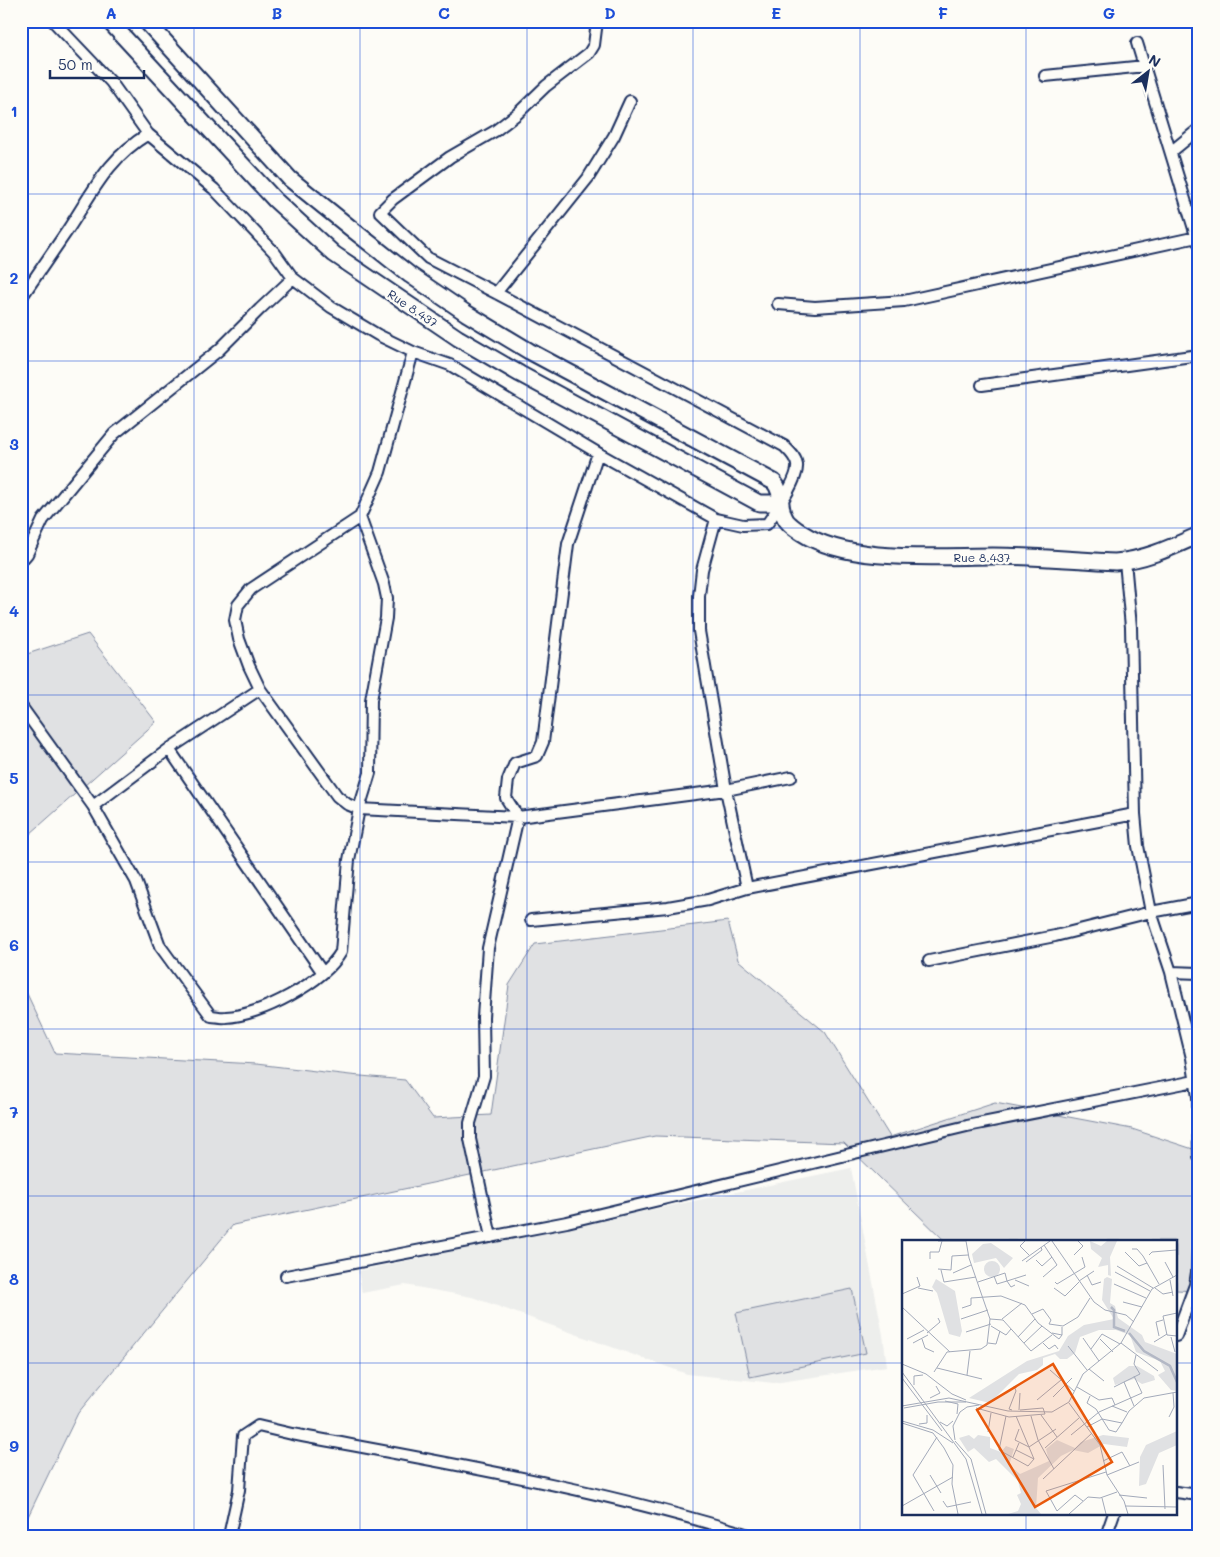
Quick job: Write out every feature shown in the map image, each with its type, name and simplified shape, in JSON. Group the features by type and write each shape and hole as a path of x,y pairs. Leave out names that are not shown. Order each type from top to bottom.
{"main road":[{"name":"Rue 8.437","path":"109,21 275,200 334,254 458,338 520,374 759,503 781,503"},
{"name":"Rue 8.437","path":"146,21 290,178 410,275 466,313 529,351 774,482 780,489 785,518 802,533 828,546 866,553 918,557 994,556 1124,561 1160,553 1199,535"}],"street":[{"path":"53,21 110,82 148,134 214,189 275,253 293,278 331,307 378,335 413,352 450,366 598,453 716,519 743,525 767,524 781,503 795,477 798,467 794,457 784,446 428,258 380,212 393,199 450,157 495,130 517,114 546,86 589,53 594,44 597,21"},
{"path":"778,304 815,308 904,302 1198,240 1137,42"},
{"path":"1045,76 1145,66"},
{"path":"496,293 588,178 614,136 630,101"},
{"path":"1172,151 1199,129"},
{"path":"21,298 103,174 133,144 148,134"},
{"path":"21,561 27,554 43,520 114,434 219,350 293,278"},
{"path":"413,352 380,472 360,517 251,589 238,605 235,620 239,639 260,689 337,796 347,804 359,809 518,817 726,790 791,777"},
{"path":"982,385 1199,355"},
{"path":"491,1237 470,1139 470,1123 484,1076 484,1017 488,948 518,817 506,798 508,780 515,763 537,756 543,742 568,544 598,453"},
{"path":"21,706 93,806 136,881 160,946 211,1016 226,1018 257,1010 291,996 323,973 341,952 349,860 359,809 370,773 371,700 386,618 386,598 380,570 360,517"},
{"path":"716,519 702,570 699,596 700,632 726,790 747,888"},
{"path":"1124,561 1131,636 1135,814 1138,846 1151,912 1171,972 1192,1058 1198,1097 1199,1156"},
{"path":"93,806 169,750 260,689"},
{"path":"169,750 323,973"},
{"path":"531,920 668,907 708,900 747,888 1135,814"},
{"path":"929,961 1056,936 1151,912 1199,903"},
{"path":"1171,972 1199,973"},
{"path":"286,1276 567,1222 967,1126 1195,1081"},
{"path":"1178,1330 1197,1272 1199,1226"},
{"path":"229,1536 239,1490 243,1436 258,1426 507,1474 611,1497 752,1536"},
{"path":"1178,1492 1199,1494"},
{"path":"1106,1536 1114,1514"}],"shaded area":[{"path":"88,634 156,722 21,842 21,656"},
{"path":"728,921 738,960 825,1032 890,1137 995,1103 1132,1129 1199,1151 1199,1291 1178,1290 1178,1240 944,1240 844,1143 655,1136 233,1225 78,1413 21,1531 21,981 55,1053 256,1064 405,1080 433,1118 491,1115 509,985 535,944"},
{"path":"851,1168 883,1335 887,1366 774,1383 687,1374 472,1297 405,1285 362,1293 358,1271"},
{"path":"852,1289 866,1353 750,1377 736,1313"}]}
